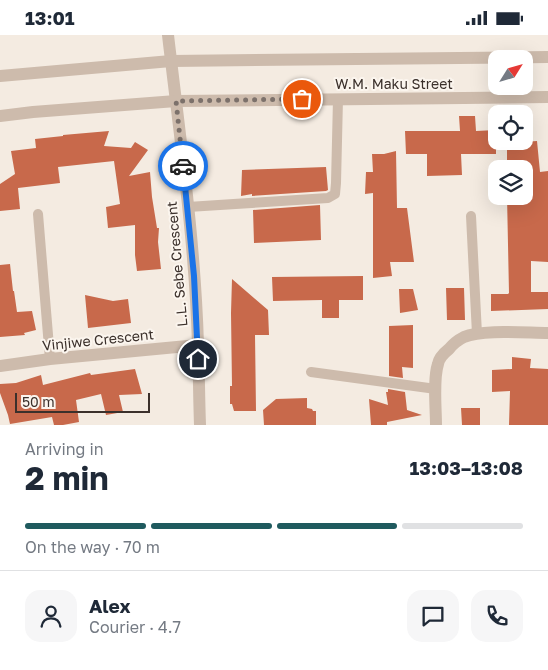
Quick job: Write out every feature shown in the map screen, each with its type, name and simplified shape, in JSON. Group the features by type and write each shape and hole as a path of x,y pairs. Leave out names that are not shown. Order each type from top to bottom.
{"street":[{"name":"L.L. Sebe Crescent","path":"168,35 194,276 200,425"},
{"name":"W.M. Maku Street","path":"0,76 171,61 548,57"},
{"name":"W.M. Maku Street","path":"0,116 176,101 548,97"},
{"path":"436,425 436,372 438,361 454,344 465,337 477,334 548,333"},
{"name":"Vinjiwe Crescent","path":"0,366 50,359 198,345"}],"lane":[{"path":"188,207 328,198 335,194 338,99"},
{"path":"38,214 50,359"},
{"path":"471,216 477,334"},
{"path":"311,373 436,389"}],"building":[{"path":"459,116 475,116 476,131 488,130 488,150 496,150 496,154 461,154 462,175 427,176 427,154 406,154 405,131 460,131"},
{"path":"109,131 104,146 131,148 135,142 148,150 129,176 150,172 152,197 157,228 159,228 158,242 161,269 137,271 135,225 108,228 106,207 120,204 114,161 58,167 60,183 18,188 20,209 0,211 0,184 15,174 11,151 36,148 35,139"},
{"path":"533,141 537,141 540,172 548,171 548,262 531,261 531,292 548,292 548,309 491,311 491,294 509,293 507,205 533,205 533,160 507,160 507,150 533,150"},
{"path":"396,151 397,208 407,208 414,262 390,262 392,276 373,278 373,193 365,194 366,172 373,172 372,154"},
{"path":"326,167 328,190 326,191 241,196 242,170"},
{"path":"320,205 321,240 254,243 253,210"},
{"path":"10,264 17,312 32,311 36,330 24,333 25,335 0,337 0,265"},
{"path":"363,276 363,300 339,300 339,318 322,318 322,300 273,301 272,277"},
{"path":"232,279 268,310 269,335 255,335 256,411 234,411 232,404 230,404 230,386 232,386"},
{"path":"446,288 464,288 465,320 447,320"},
{"path":"399,289 413,289 418,310 400,313"},
{"path":"85,295 113,301 128,299 131,323 88,328"},
{"path":"413,325 413,368 402,367 403,378 389,376 389,326"},
{"path":"512,357 531,359 530,368 548,369 548,425 509,425 510,391 492,392 492,370 512,369"},
{"path":"135,369 142,394 119,395 123,412 106,415 101,394 76,400 79,422 63,425 54,425 52,417 10,424 0,393 0,384 16,383 41,375 43,385 90,373 91,375"},
{"path":"388,389 405,392 407,410 422,415 387,422 387,425 371,425 369,399 388,405 386,392 388,392"},
{"path":"307,398 307,408 316,411 316,425 264,425 263,410 276,399"},
{"path":"461,408 480,408 480,425 462,425"}],"way so far":[{"path":"183,166 176,101 302,99"}],"route":[{"path":"183,166 194,276 198,359"}]}
